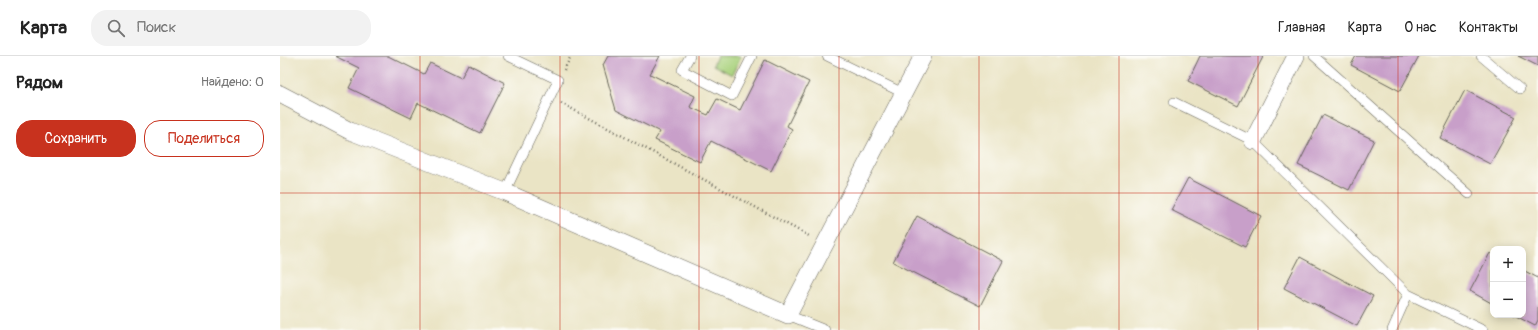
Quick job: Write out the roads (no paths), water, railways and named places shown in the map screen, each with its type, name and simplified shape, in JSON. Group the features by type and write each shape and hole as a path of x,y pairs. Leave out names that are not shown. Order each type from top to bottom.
{"street":[{"path":"280,94 350,131 505,192 788,314 923,56"},
{"path":"1253,141 1296,56"}],"lane":[{"path":"505,192 558,80 508,56"},
{"path":"690,56 682,70 732,96 752,56"},
{"path":"827,56 903,94"},
{"path":"1314,56 1469,194"},
{"path":"1481,56 1520,89"},
{"path":"1174,102 1253,141 1408,294 1483,330"},
{"path":"1392,330 1408,294"},
{"path":"788,314 825,330"}]}
